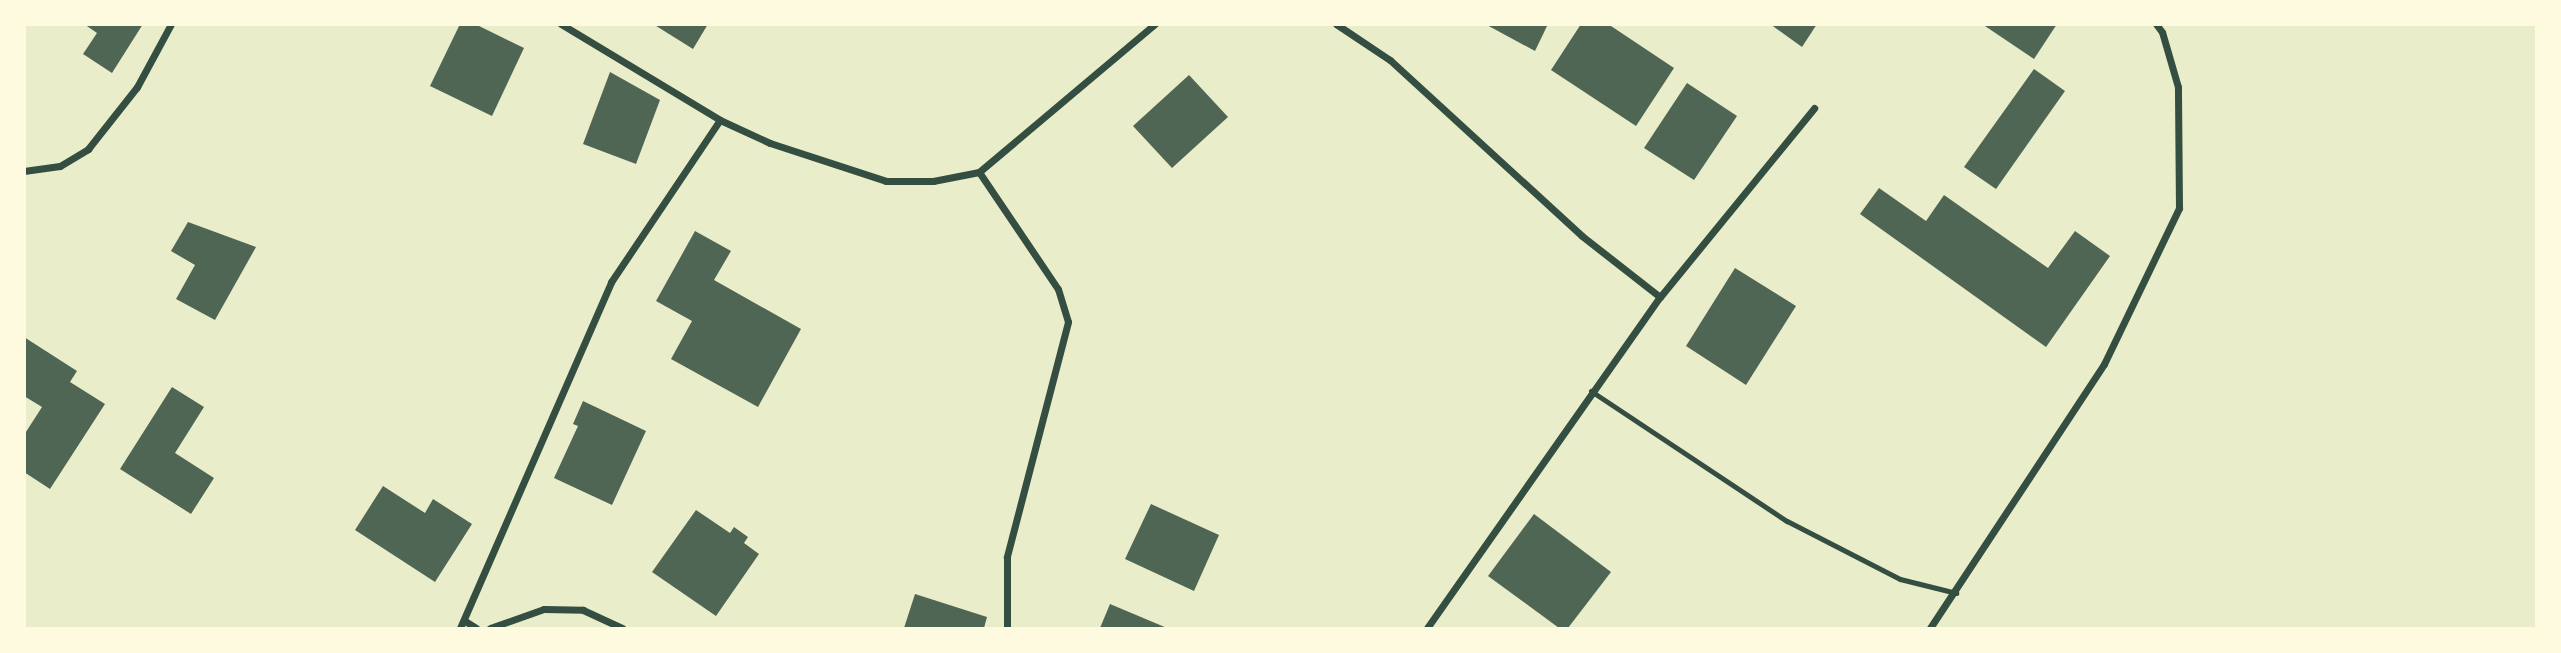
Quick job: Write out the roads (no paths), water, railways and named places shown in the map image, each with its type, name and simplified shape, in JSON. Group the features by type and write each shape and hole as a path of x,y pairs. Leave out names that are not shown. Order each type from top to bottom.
{"street":[{"path":"24,171 60,166 88,149 137,87 171,24"},
{"path":"561,24 720,120 770,143 886,181 933,181 979,172 1154,24"},
{"path":"1336,24 1390,60 1582,236 1660,297"},
{"path":"1930,628 1956,593 2104,364 2179,208 2178,87 2162,32 2156,24"},
{"path":"1427,628 1591,391 1660,297 1814,108"},
{"path":"460,628 497,534 611,282 720,120"},
{"path":"979,172 1058,289 1068,321 1007,556 1007,628"},
{"path":"490,628 544,609 583,610 622,628"},
{"path":"465,621 476,628"}],"lane":[{"path":"1591,391 1787,521 1900,579 1956,593"}]}
